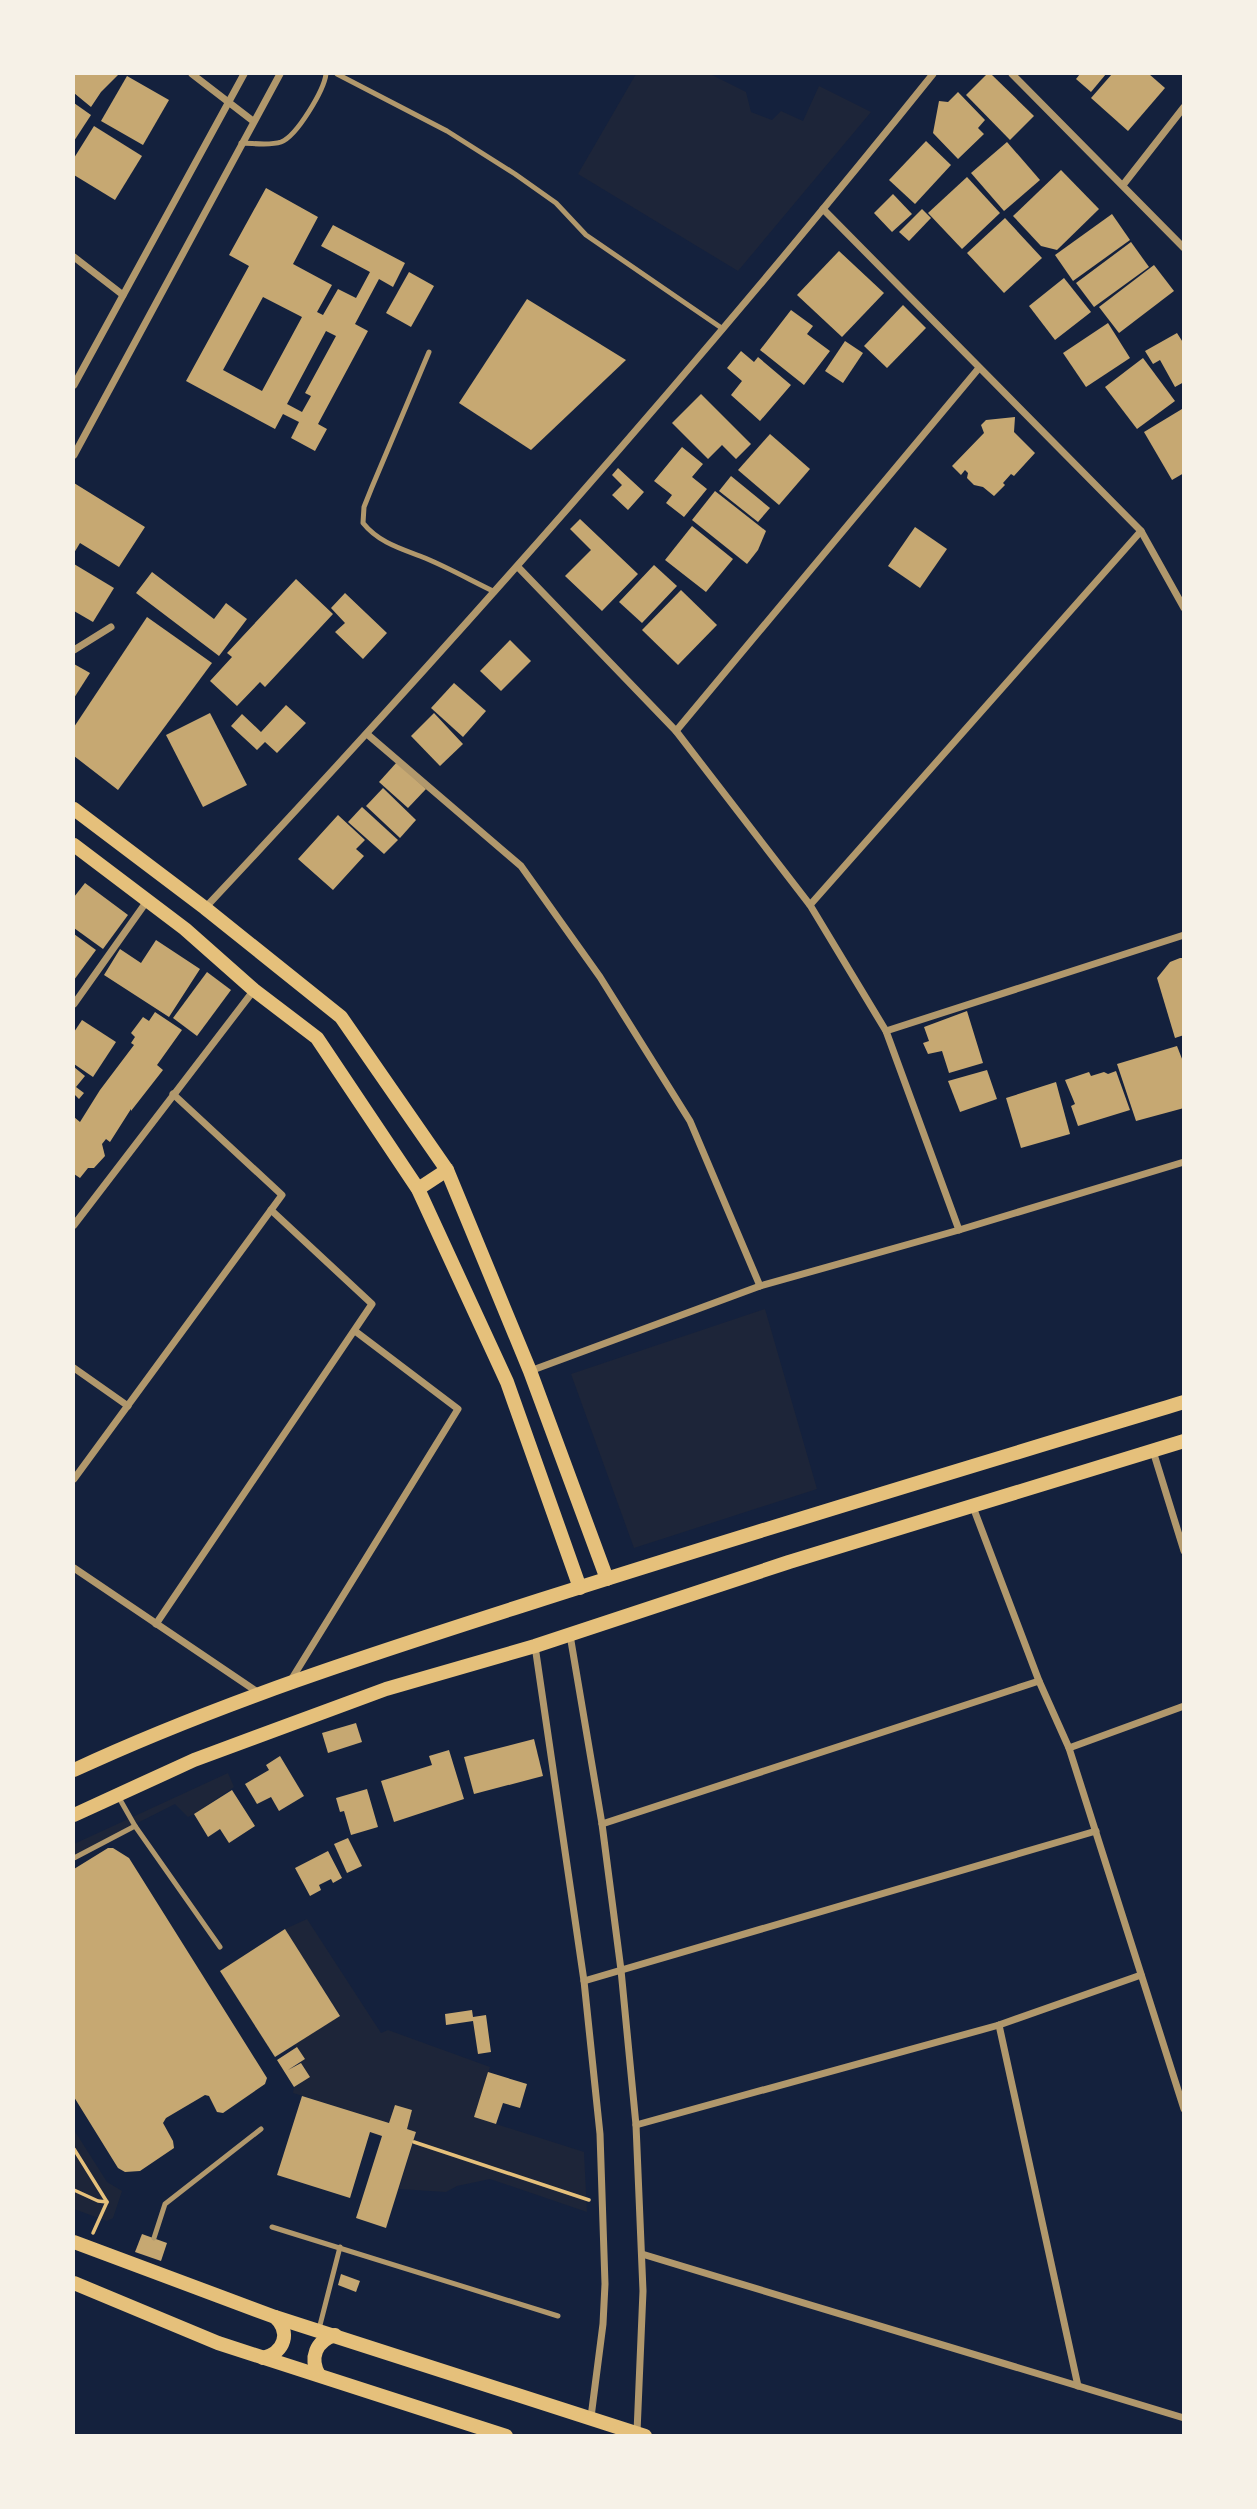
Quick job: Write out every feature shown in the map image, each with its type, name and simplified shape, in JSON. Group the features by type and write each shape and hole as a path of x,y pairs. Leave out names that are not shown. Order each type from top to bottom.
{"main road":[{"path":"74,809 205,908 341,1017 447,1170 530,1371 607,1579"},
{"path":"74,845 185,929 254,990 317,1038 418,1189 506,1382 580,1588"},
{"path":"418,1189 447,1170"},
{"path":"74,1769 141,1739 289,1683 778,1524 1184,1402"},
{"path":"74,1815 194,1760 386,1689 536,1646 789,1562 1184,1441"},
{"path":"80,2245 146,2263 275,2316 641,2434"},
{"path":"74,2283 218,2343 506,2435"},
{"path":"264,2358 280,2350 284,2341 282,2323 275,2316"},
{"path":"319,2375 314,2362 317,2347 335,2335"}],"street":[{"path":"192,74 253,121"},
{"path":"74,385 244,74"},
{"path":"74,455 280,74"},
{"path":"205,908 368,734 518,566 723,329 933,74"},
{"path":"1012,74 1184,248"},
{"path":"1123,185 1184,107"},
{"path":"823,209 1141,531 1184,608"},
{"path":"74,257 123,295"},
{"path":"677,731 979,368"},
{"path":"810,905 1141,531"},
{"path":"518,566 677,731 810,905 886,1031 959,1230"},
{"path":"74,650 111,627"},
{"path":"368,734 520,866 600,976 690,1121 760,1286"},
{"path":"74,1004 147,900"},
{"path":"886,1031 1184,935"},
{"path":"74,1225 254,990"},
{"path":"74,1479 282,1195 173,1094"},
{"path":"530,1371 760,1286 959,1230 1184,1162"},
{"path":"156,1624 372,1304 271,1210"},
{"path":"289,1683 458,1409 355,1331"},
{"path":"74,1368 128,1406"},
{"path":"1153,1451 1184,1551"},
{"path":"973,1507 1039,1681 1069,1748 1184,2109"},
{"path":"74,1568 259,1693"},
{"path":"570,1634 602,1824 621,1970 636,2125 642,2254 641,2434"},
{"path":"536,1646 584,1981 600,2134 604,2205 603,2324 591,2417"},
{"path":"602,1824 1039,1681"},
{"path":"1069,1748 1184,1706"},
{"path":"584,1981 1096,1830"},
{"path":"636,2125 999,2025 1141,1975"},
{"path":"999,2025 1078,2386"},
{"path":"642,2254 1184,2418"}],"lane":[{"path":"241,143 274,144 289,138 295,133 324,85 326,74"},
{"path":"337,74 447,131 515,174 556,203 586,235 723,329"},
{"path":"429,352 364,507 363,523 372,535 495,592"},
{"path":"118,1795 135,1826 219,1947"},
{"path":"74,1858 135,1826"},
{"path":"154,2238 165,2204 261,2129"},
{"path":"272,2227 558,2316"},
{"path":"318,2329 340,2247"}],"path":[{"path":"414,2142 604,2205"},
{"path":"74,2149 107,2202"},
{"path":"74,2190 98,2201 107,2202"},
{"path":"80,2245 107,2202"}],"shaded area":[{"path":"636,74 710,74 746,92 751,112 772,120 781,111 803,121 819,86 871,112 738,271 578,174"},
{"path":"765,1309 817,1489 634,1548 571,1374"},
{"path":"228,1773 234,1787 194,1814 188,1817 175,1804 74,1855 74,1844"},
{"path":"307,1919 381,2033 388,2030 490,2067 474,2117 584,2152 587,2212 490,2179 457,2186 446,2192 399,2189 416,2133 407,2129 412,2110 395,2105 389,2123 293,2093 294,2087 309,2077 301,2063 304,2059 294,2045 340,2015 285,1929"},
{"path":"74,2130 107,2182 122,2191 113,2218 107,2221 74,2209"}],"building":[{"path":"74,74 119,74 91,107 74,93"},
{"path":"987,74 991,74 1034,116 1010,140 966,95"},
{"path":"1080,74 1106,74 1091,92 1076,79"},
{"path":"1112,74 1149,74 1165,88 1128,131 1091,98"},
{"path":"127,76 169,100 143,145 101,121"},
{"path":"958,92 985,120 978,128 984,134 958,159 933,133 939,101 948,102"},
{"path":"74,103 91,115 74,141"},
{"path":"94,126 142,156 115,200 74,175 74,158"},
{"path":"926,141 951,165 915,204 889,180"},
{"path":"1007,142 1040,180 1004,211 971,173"},
{"path":"1061,170 1099,209 1057,250 1041,246 1013,216"},
{"path":"967,177 1000,213 962,249 928,213"},
{"path":"266,188 318,217 293,264 332,285 317,312 323,315 338,289 356,298 370,272 321,246 333,225 405,263 393,287 379,279 355,324 368,331 318,424 327,429 315,451 291,438 299,422 283,414 275,429 186,381 249,266 229,255","holes":["263,297 302,317 262,391 223,370","326,331 336,336 305,393 311,396 302,412 287,404"]},
{"path":"893,194 912,214 892,232 874,213"},
{"path":"922,209 931,218 909,241 899,232"},
{"path":"1112,214 1130,240 1073,281 1055,255"},
{"path":"1005,218 1042,258 1004,293 967,253"},
{"path":"1131,242 1149,267 1094,307 1076,283"},
{"path":"839,251 884,293 842,337 797,295"},
{"path":"1154,265 1174,291 1119,333 1099,307"},
{"path":"409,272 434,286 411,327 386,313"},
{"path":"1064,278 1091,312 1055,340 1029,306"},
{"path":"527,299 626,360 531,450 459,403"},
{"path":"903,305 926,328 887,368 864,346"},
{"path":"791,310 813,326 807,334 830,351 804,385 760,350"},
{"path":"1108,323 1130,358 1086,387 1063,353"},
{"path":"1177,333 1184,344 1184,382 1175,387 1160,360 1153,364 1145,351"},
{"path":"845,341 863,353 843,383 825,371"},
{"path":"741,351 754,362 758,357 791,385 760,421 731,395 742,381 727,368"},
{"path":"1143,358 1175,401 1137,429 1105,387"},
{"path":"701,394 751,444 736,459 722,445 708,459 672,423"},
{"path":"1182,409 1184,473 1172,480 1144,432"},
{"path":"1015,417 1014,432 1035,453 1014,476 1011,474 994,496 983,487 974,485 967,478 968,473 965,470 961,475 952,466 984,433 981,425 986,420"},
{"path":"770,434 810,469 779,505 738,470"},
{"path":"682,447 703,464 692,477 707,489 684,517 666,503 672,495 654,481"},
{"path":"618,468 644,492 628,510 612,495 622,485 612,475"},
{"path":"731,476 770,508 758,522 719,491"},
{"path":"74,483 145,527 119,567 80,543 74,553"},
{"path":"715,491 766,531 758,550 747,564 692,520"},
{"path":"580,519 638,574 602,611 565,576 591,550 570,529"},
{"path":"692,526 733,559 706,592 665,560"},
{"path":"915,527 947,549 920,588 888,566"},
{"path":"74,564 114,588 93,622 74,611"},
{"path":"654,565 677,586 642,623 619,602"},
{"path":"152,572 214,619 226,603 247,619 219,656 136,593"},
{"path":"296,579 333,614 265,687 260,682 237,706 210,681 232,657 227,653"},
{"path":"681,590 717,625 678,665 642,630"},
{"path":"345,593 387,633 363,659 335,632 345,623 331,608"},
{"path":"147,617 212,663 118,790 74,756 74,727"},
{"path":"510,640 531,661 501,691 480,671"},
{"path":"74,664 90,673 74,698"},
{"path":"454,683 486,711 463,737 431,708"},
{"path":"286,705 306,723 277,753 265,742 257,750 231,726 242,714 261,732"},
{"path":"210,713 247,785 203,807 166,735"},
{"path":"434,713 463,744 440,766 411,736"},
{"path":"397,762 426,789 408,808 379,782"},
{"path":"383,788 416,820 400,838 366,806"},
{"path":"362,807 398,840 384,854 348,822"},
{"path":"338,815 365,840 356,849 364,856 333,890 298,859"},
{"path":"85,883 128,915 103,949 74,928 74,897"},
{"path":"74,934 96,950 74,980"},
{"path":"156,940 200,969 169,1017 104,975 120,949 141,963"},
{"path":"1184,958 1184,1035 1175,1038 1157,978 1170,962"},
{"path":"207,972 231,990 197,1036 173,1018"},
{"path":"967,1011 983,1063 949,1073 942,1051 928,1054 923,1043 929,1041 924,1027"},
{"path":"155,1012 182,1030 157,1065 163,1070 131,1109 110,1142 106,1139 102,1144 105,1156 94,1168 88,1168 80,1178 74,1174 74,1117 80,1122 134,1045 131,1043 135,1037 131,1033 143,1017 149,1021"},
{"path":"82,1020 116,1042 93,1077 74,1064 74,1032"},
{"path":"1177,1046 1184,1064 1184,1108 1136,1121 1117,1064"},
{"path":"74,1067 85,1076 76,1087 84,1093 79,1099 74,1094"},
{"path":"987,1070 997,1099 960,1112 948,1081"},
{"path":"1116,1071 1130,1110 1078,1126 1071,1106 1075,1104 1065,1080 1089,1072 1091,1076"},
{"path":"1056,1082 1070,1134 1021,1148 1006,1098"},
{"path":"356,1723 362,1742 328,1753 322,1733"},
{"path":"534,1739 543,1776 474,1794 464,1757"},
{"path":"449,1750 464,1799 394,1822 381,1781 432,1765 429,1756"},
{"path":"280,1756 304,1796 279,1811 271,1797 257,1804 245,1784 269,1770 266,1765"},
{"path":"367,1789 378,1827 351,1835 344,1811 340,1812 336,1798"},
{"path":"232,1790 255,1826 229,1843 220,1829 208,1837 194,1814"},
{"path":"348,1838 362,1866 347,1873 334,1844"},
{"path":"108,1848 113,1848 129,1858 267,2078 265,2084 223,2113 217,2112 209,2096 205,2095 166,2118 163,2123 174,2148 140,2171 125,2172 118,2168 74,2097 74,1869"},
{"path":"328,1851 342,1878 333,1883 331,1879 319,1885 321,1890 310,1896 295,1868"},
{"path":"285,1929 340,2016 275,2057 220,1971"},
{"path":"472,2010 473,2017 486,2015 491,2052 478,2054 473,2021 446,2025 445,2014"},
{"path":"297,2047 305,2059 288,2070 301,2063 310,2077 294,2087 277,2060"},
{"path":"488,2072 527,2084 520,2108 503,2103 496,2124 474,2117"},
{"path":"302,2096 389,2123 395,2105 412,2110 407,2129 416,2132 386,2228 356,2218 382,2136 370,2132 350,2198 277,2175"},
{"path":"142,2234 167,2243 161,2261 135,2252"},
{"path":"341,2274 360,2281 356,2292 338,2285"}]}
